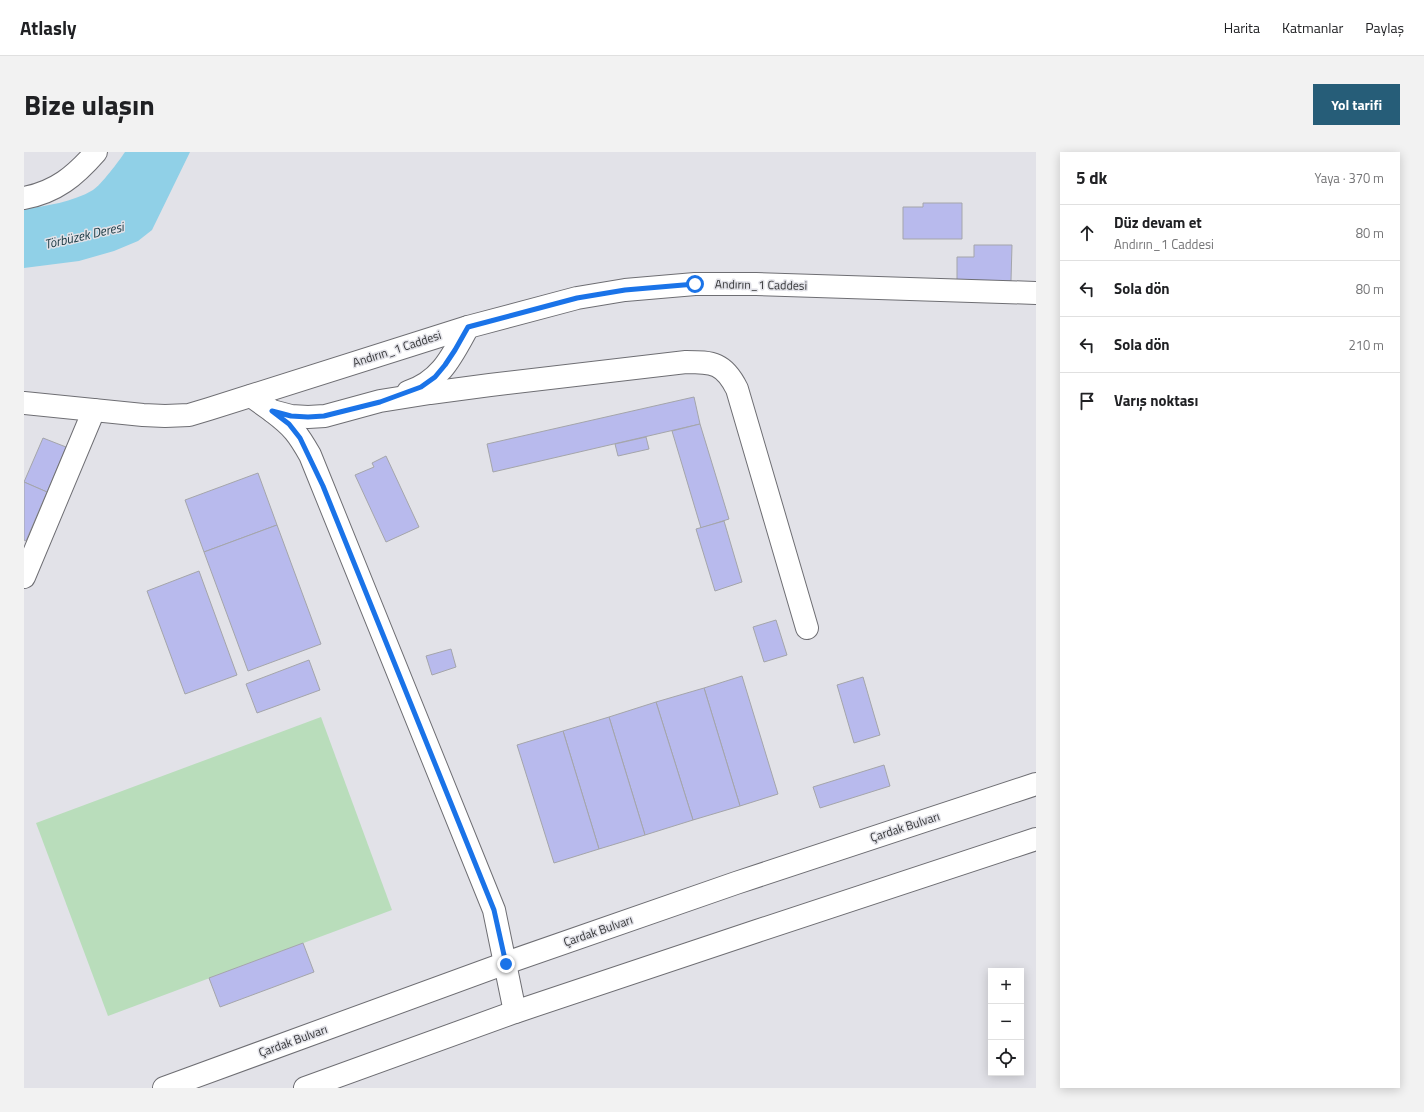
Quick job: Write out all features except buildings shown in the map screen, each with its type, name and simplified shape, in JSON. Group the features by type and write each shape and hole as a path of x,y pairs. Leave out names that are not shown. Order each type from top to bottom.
{"street":[{"path":"24,198 38,195 58,186 76,173 96,152"},
{"name":"Andırın_1 Caddesi","path":"24,403 143,415 189,415 468,327 577,298 625,290 695,284 764,284 1036,294"},
{"path":"380,402 421,387 435,377 455,350 468,327"},
{"path":"272,411 291,416 324,416 380,402 490,385 686,362 705,362 716,365 730,376 737,389 807,628"},
{"path":"251,396 289,424 300,438 323,486 494,910 515,1012"},
{"path":"24,577 94,410"},
{"name":"Çardak Bulvarı","path":"164,1088 506,964 736,883 1036,784"},
{"path":"305,1088 515,1012 749,933 1036,839"}],"green space":[{"path":"321,717 392,910 108,1016 36,823"}],"water":[{"name":"Törbüzek Deresi","path":"125,152 190,152 152,230 138,241 114,251 79,261 24,268 24,209 50,205 77,198 93,190 105,178"}],"route":[{"path":"506,964 494,910 310,455 300,438 289,424 272,411 291,416 324,416 380,402 421,387 435,377 445,365 468,327 502,317 533,311 577,298 625,290 695,284"}]}
